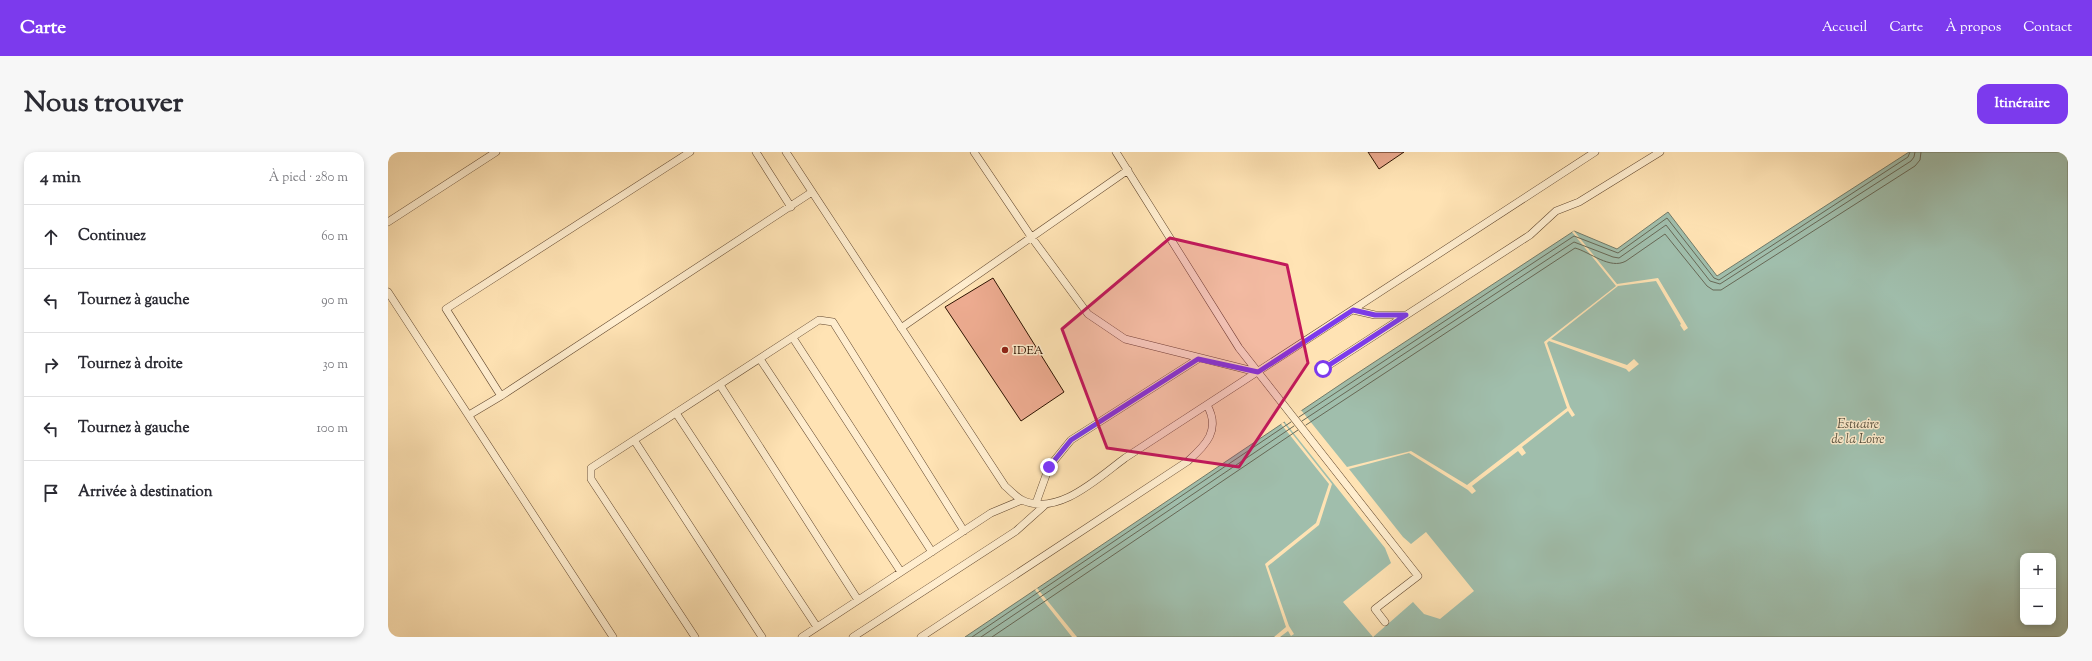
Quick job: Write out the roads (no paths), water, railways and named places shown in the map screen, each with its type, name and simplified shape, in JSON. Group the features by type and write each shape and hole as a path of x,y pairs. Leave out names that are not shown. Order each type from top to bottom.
{"lane":[{"path":"388,222 496,152"},
{"path":"501,396 446,309 690,152"},
{"path":"756,152 791,207"},
{"path":"786,152 1005,486 1022,500 1045,505"},
{"path":"974,152 1032,238 1088,314 1125,339 1198,359 1258,372"},
{"path":"1116,152 1239,348 1418,576 1375,609 1385,622"},
{"path":"853,637 1016,530 1045,505 1078,493 1125,458 1595,152"},
{"path":"1323,369 1530,235 1556,211 1579,202 1660,152"},
{"path":"901,328 1128,170"},
{"path":"469,416 812,192"},
{"path":"388,292 613,637"},
{"path":"1353,310 1375,315 1406,315"},
{"path":"695,637 591,479 591,468 819,320 833,322 964,531"},
{"path":"792,338 932,552"},
{"path":"760,359 901,572"},
{"path":"1036,503 1049,467 1071,440 1198,359"},
{"path":"720,385 858,600"},
{"path":"921,637 1188,461 1206,445 1212,429 1212,414 1207,405"},
{"path":"676,413 817,627"},
{"path":"634,440 762,637"},
{"path":"802,637 991,514 1022,500"}],"water":[{"name":"Estuaire de la Loire","path":"1909,152 2068,152 2068,637 965,637 1347,380 1574,231 1617,249 1668,212 1717,276"}],"place":[{"name":"IDEA","path":"1005,350"}]}
